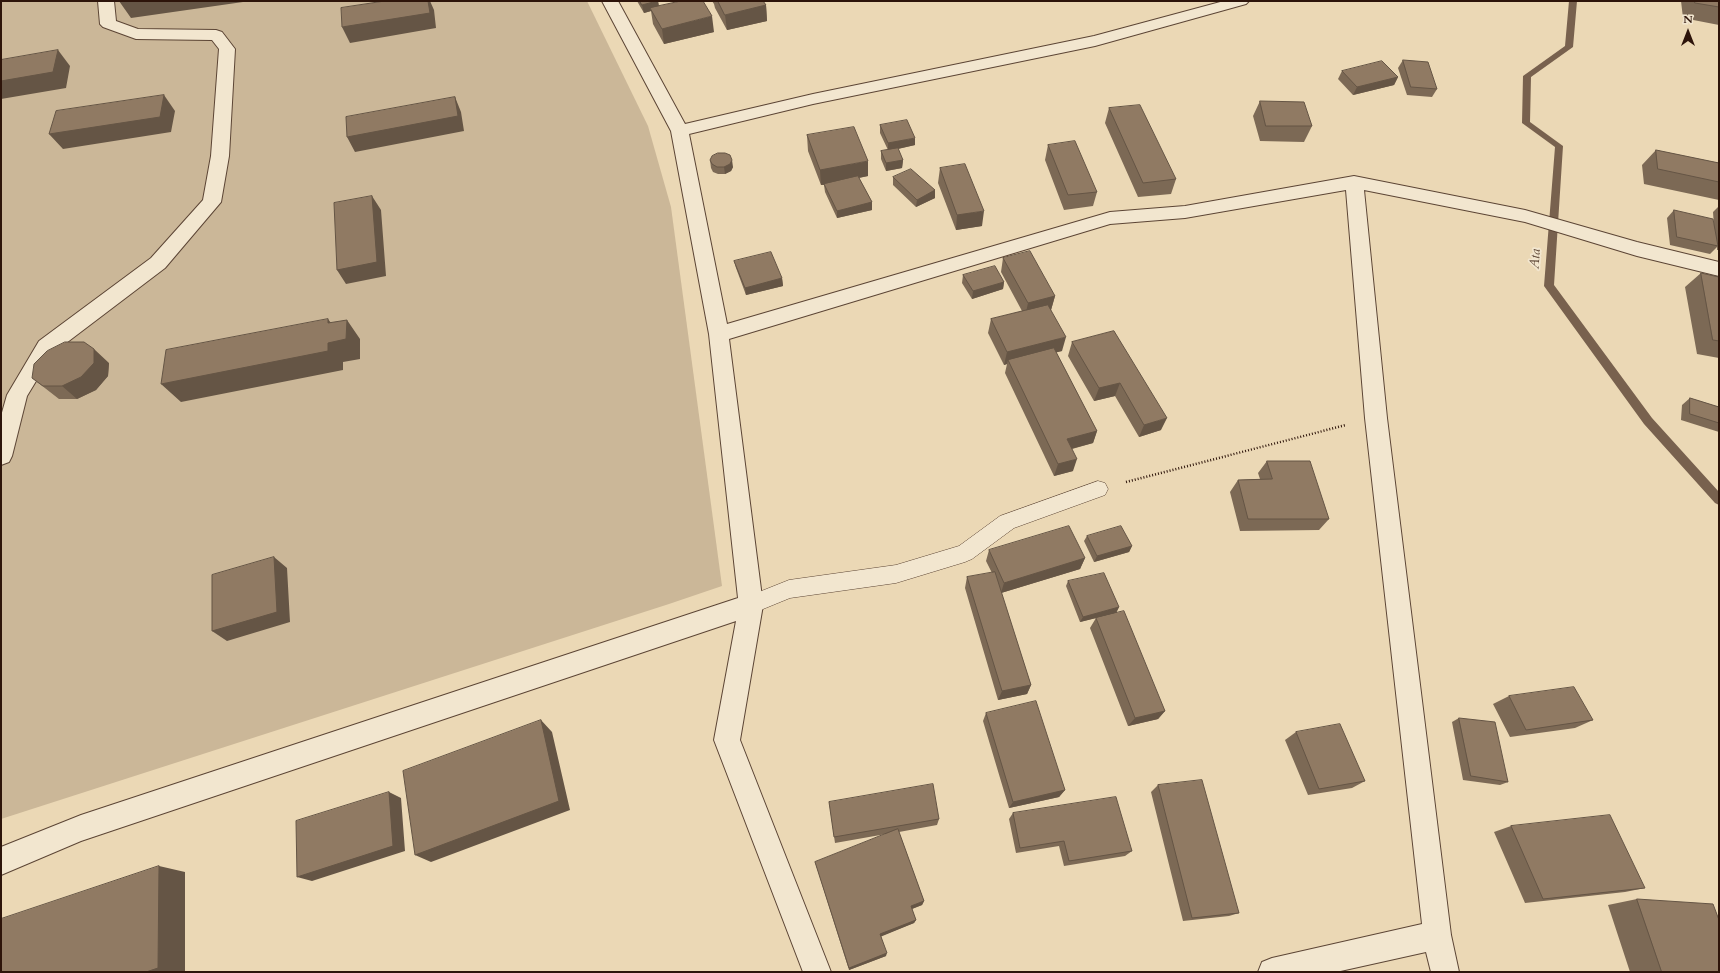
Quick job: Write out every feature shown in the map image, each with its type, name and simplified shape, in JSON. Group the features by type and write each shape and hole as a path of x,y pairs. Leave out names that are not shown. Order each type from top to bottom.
{"street":[{"path":"1,456 17,395 46,347 158,263 212,202 220,156 227,49 216,35 136,34 108,24 106,1"},
{"path":"610,1 680,131 719,334 751,605 727,740 817,972"},
{"path":"680,131 813,99 1095,41 1241,1"},
{"path":"719,334 1110,218 1185,212 1354,182 1525,216 1574,231 1719,269"},
{"path":"1354,182 1376,418 1438,935 1445,972"},
{"path":"1,861 81,828 751,605"},
{"path":"1272,972 1438,935"}],"lane":[{"path":"751,605 789,589 896,574 965,553 1007,522 1098,489"}],"path":[{"path":"1098,489 1376,418"}],"shaded area":[{"path":"1,1 587,1 648,126 671,207 722,586 1,819"}],"building":[{"path":"385,1 428,1 430,13 342,27 341,8"},
{"path":"640,1 657,1 642,5"},
{"path":"681,1 703,1 712,16 662,29 650,8"},
{"path":"718,1 763,1 766,5 725,15"},
{"path":"1695,1 1719,1 1719,7 1695,3"},
{"path":"58,50 53,72 1,81 1,60"},
{"path":"1403,60 1428,62 1437,89 1411,87"},
{"path":"1382,61 1398,77 1357,87 1342,71"},
{"path":"164,95 160,117 49,134 56,111"},
{"path":"455,97 458,116 347,137 346,117"},
{"path":"1260,101 1304,102 1312,126 1266,126"},
{"path":"1140,105 1176,179 1143,183 1109,108"},
{"path":"907,120 915,138 888,143 880,125"},
{"path":"854,127 868,161 820,170 807,135"},
{"path":"1075,141 1097,192 1068,195 1048,145"},
{"path":"898,148 903,160 886,163 881,151"},
{"path":"1656,150 1719,163 1719,182 1658,169"},
{"path":"718,153 730,155 732,160 730,164 724,167 717,167 712,164 710,160 712,156"},
{"path":"965,164 984,211 957,215 940,168"},
{"path":"911,169 935,190 917,200 893,177"},
{"path":"858,176 872,202 837,211 824,184"},
{"path":"372,196 377,262 337,270 334,203"},
{"path":"1674,210 1713,219 1718,246 1677,237"},
{"path":"1030,251 1055,296 1028,303 1003,258"},
{"path":"771,252 782,278 745,288 734,261"},
{"path":"995,266 1004,282 973,291 963,275"},
{"path":"1701,273 1719,277 1719,341 1713,340"},
{"path":"1048,305 1066,337 1007,352 991,319"},
{"path":"328,319 328,323 347,320 346,339 328,343 328,351 161,384 166,350"},
{"path":"1114,331 1167,418 1144,425 1120,383 1099,388 1072,342"},
{"path":"65,342 84,342 94,349 94,363 81,377 62,386 43,386 32,378 34,364 47,351"},
{"path":"1054,348 1097,431 1067,439 1077,459 1058,464 1008,360"},
{"path":"1690,398 1719,407 1719,423 1690,414"},
{"path":"1267,461 1310,461 1329,519 1248,519 1238,480 1272,479"},
{"path":"1069,526 1085,558 1004,583 989,550"},
{"path":"1121,526 1132,546 1097,556 1087,536"},
{"path":"274,557 277,612 212,631 212,575"},
{"path":"995,572 1031,685 1002,691 967,577"},
{"path":"1104,573 1119,607 1083,617 1068,581"},
{"path":"1124,611 1165,711 1135,718 1096,618"},
{"path":"1574,687 1593,720 1526,730 1509,696"},
{"path":"1036,701 1065,790 1013,802 986,713"},
{"path":"1459,718 1495,722 1508,782 1471,776"},
{"path":"541,720 559,801 415,855 403,771"},
{"path":"1340,724 1365,781 1319,789 1296,732"},
{"path":"1202,780 1239,913 1192,918 1158,785"},
{"path":"933,784 939,819 834,837 829,802"},
{"path":"389,792 393,846 297,877 296,821"},
{"path":"1116,797 1132,851 1069,861 1064,841 1020,848 1013,813"},
{"path":"1610,815 1645,888 1543,899 1511,826"},
{"path":"898,829 924,901 911,906 916,920 880,934 887,953 849,968 815,862"},
{"path":"159,866 158,968 146,972 1,972 1,919"},
{"path":"1637,899 1713,904 1719,920 1719,972 1662,972"}],"waterway":[{"name":"Ata","path":"1573,1 1569,47 1527,76 1526,123 1559,146 1549,286 1648,421 1719,500"}]}
